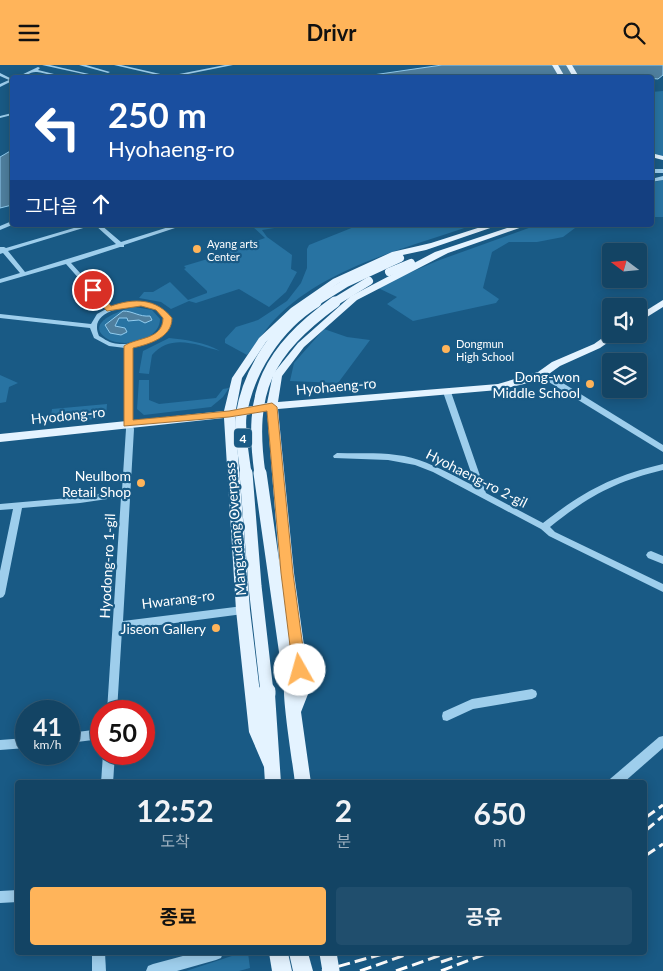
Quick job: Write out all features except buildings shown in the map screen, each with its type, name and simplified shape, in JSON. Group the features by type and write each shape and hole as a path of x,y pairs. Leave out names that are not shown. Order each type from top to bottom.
{"main road":[{"name":"4","path":"430,245 488,227"},
{"path":"303,780 258,457 256,422 260,396 269,369 289,342 315,317 344,295 379,276 411,263 518,227"},
{"name":"Mangudang Overpass","path":"271,765 267,694 255,586 241,417 253,372 279,334 312,305 346,283 430,245"},
{"path":"271,765 257,732 243,610 229,414 237,378 262,340 294,310 336,281 395,254 430,245"},
{"path":"293,714 302,689 287,573 272,407 277,376 301,345 354,298 445,252"},
{"path":"647,314 663,303"},
{"name":"Hyohaeng-ro","path":"229,414 272,407 447,392 520,383 542,374 556,364 602,343"},
{"name":"Hyodong-ro","path":"0,438 229,414"},
{"name":"4","path":"271,765 273,780"},
{"path":"299,955 303,971"},
{"path":"328,955 331,971"}],"street":[{"path":"23,75 45,65 83,75"},
{"path":"80,65 108,72"},
{"path":"116,65 160,75"},
{"path":"179,75 231,65"},
{"path":"34,70 55,75"},
{"path":"24,274 2,249 83,227"},
{"path":"100,227 122,245"},
{"path":"0,281 67,262 175,227"},
{"path":"67,262 110,309"},
{"path":"141,303 158,308 167,318 167,324 162,333 150,341 129,346 114,346 102,342 96,337 93,326 99,316 110,309 121,305 141,303"},
{"path":"0,316 93,326"},
{"name":"Hyodong-ro 1-gil","path":"113,700 130,429 128,424 129,346"},
{"path":"542,374 663,449"},
{"path":"447,392 483,495"},
{"name":"Hyohaeng-ro 2-gil","path":"337,456 403,459 436,470 544,527 552,534 663,588"},
{"path":"544,527 590,492 629,476 663,467"},
{"path":"0,507 80,500 126,493"},
{"path":"0,594 18,505"},
{"path":"651,555 663,560"},
{"name":"Hwarang-ro","path":"118,626 243,610"},
{"path":"448,716 472,704 532,694"},
{"path":"618,780 663,741"},
{"path":"0,745 15,744"},
{"path":"107,780 108,765"},
{"path":"0,897 15,896"},
{"path":"99,955 99,971"},
{"path":"153,971 209,955"}],"shaded area":[{"path":"442,65 663,65 663,75 658,79 654,79 654,75 373,75"},
{"path":"663,91 663,157 654,155 654,92"},
{"path":"10,151 10,206 0,208 0,157"},
{"path":"663,180 663,217 654,217 654,182"},
{"path":"253,227 281,227 262,230 267,237 292,255 291,269 297,272 286,292 269,307 239,289 196,303 189,301 171,309 161,302 139,298 144,292 153,292 170,282 188,300 207,293 184,269 186,268 184,266 211,258 214,261 231,253 228,251 265,238"},
{"path":"354,227 467,227 395,251 342,272 295,301 275,319 247,355 225,343 225,339 236,327 258,320 287,301 301,283 307,268 307,249 309,245"},
{"path":"531,227 576,227 563,237 537,242 509,242 492,252 483,288 499,299 496,303 413,321 387,304 397,297 376,287 437,261"},
{"path":"135,307 152,310 160,319 154,333 139,341 121,343 106,338 100,332 99,327 108,317"},
{"path":"123,311 150,316 152,320 145,323 139,320 128,321 127,318 119,318 115,326 125,328 127,332 121,335 110,333 105,325"},
{"path":"324,329 347,337 370,340 338,383 290,381 294,363"},
{"path":"169,338 202,343 220,351 193,344 176,342 167,344 159,348 152,355 149,374 139,373 143,351"},
{"path":"0,375 18,383 9,387 6,402 0,403"},
{"path":"139,380 149,380 149,400 159,404 216,398 223,389 229,388 223,397 211,407 144,415 137,409"},
{"path":"107,404 106,417 104,418 66,422 66,419 60,414 51,415 52,409"},
{"path":"235,955 248,955 250,968 239,971 186,971"}],"railway":[{"path":"647,817 663,805"},
{"path":"647,829 663,816"},
{"path":"647,855 663,844"},
{"path":"322,971 379,955"},
{"path":"360,971 405,955"},
{"path":"396,971 441,955"},
{"path":"441,962 461,955"},
{"path":"441,971 483,955"}],"place":[{"name":"Ayang arts Center","path":"197,249"},
{"name":"Dongmun High School","path":"446,349"},
{"name":"Dong-won Middle School","path":"590,384"},
{"name":"Neulbom Retail Shop","path":"141,483"},
{"name":"Jiseon Gallery","path":"216,628"}],"route":[{"path":"93,290 110,309 131,303 141,303 158,308 164,312 167,318 167,324 162,333 150,341 129,346 128,424 229,414 272,407 287,573 300,670"}]}
